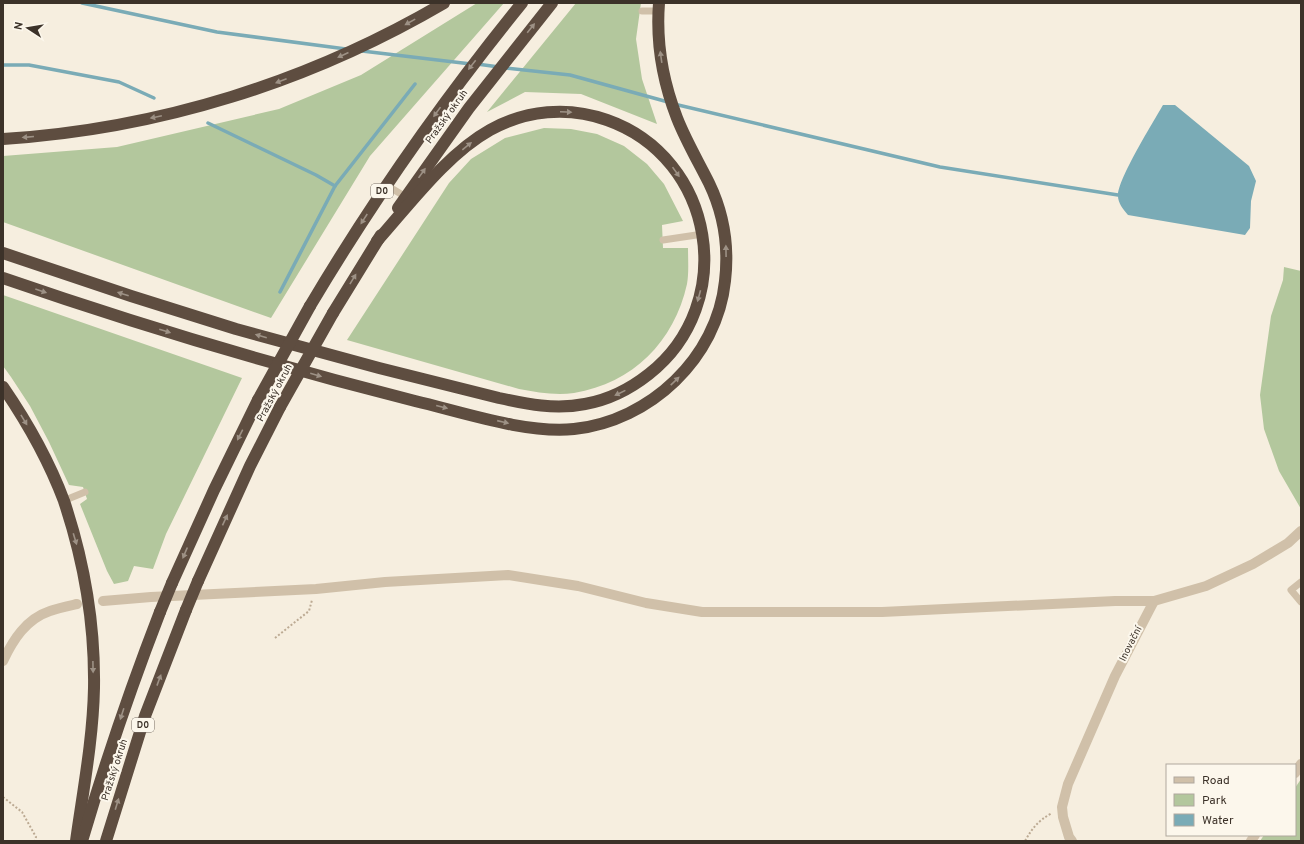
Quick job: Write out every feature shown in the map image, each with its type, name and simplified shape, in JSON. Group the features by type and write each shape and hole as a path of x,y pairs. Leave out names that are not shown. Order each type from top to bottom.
{"highway":[{"path":"3,139 80,131 171,114 261,88 317,67 369,43 404,26 444,3"},
{"name":"Pražský okruh","path":"82,841 125,705 160,612 214,490 258,400 310,306 386,185 460,81 522,3"},
{"name":"Pražský okruh","path":"106,841 145,716 186,610 250,466 280,407 333,313 406,197 449,134 511,53 552,3"},
{"path":"3,278 182,336 360,387 510,424 556,429 572,429 588,427 617,418 645,405 670,386 691,364 708,337 720,309 724,289 726,248 722,217 712,190 677,118 669,95 660,50 659,7"},
{"path":"3,254 155,304 323,353 526,404 546,406 566,406 593,402 620,393 646,376 668,356 685,332 696,308 703,280 703,234 698,214 684,184 670,164 652,146 628,129 612,122 580,113 561,111 536,114 513,120 488,131 472,142 446,164 377,241"},
{"path":"3,387 32,432 64,501 78,548 85,581 93,650 94,688 76,841"}],"street":[{"path":"103,601 316,589 385,582 508,575 578,586 646,603 702,612 882,612 1154,601 1206,586 1246,567 1288,543 1301,531"},
{"name":"Inovační","path":"1072,841 1069,837 1063,817 1062,807 1068,784 1115,676 1154,601"},
{"path":"3,661 12,643 25,627 36,618 49,611 77,604"}],"lane":[{"path":"642,11 659,7"},
{"path":"386,185 406,197"},
{"path":"663,240 703,234"},
{"path":"64,501 85,492"},
{"path":"1301,582 1291,590 1301,602"}],"path":[{"path":"275,638 309,611 316,589"},
{"path":"3,797 22,812 36,837 35,841"},
{"path":"1025,841 1032,828 1041,819 1062,807"}],"green space":[{"path":"477,3 504,3 370,156 271,318 3,222 3,156 117,147 279,109 361,75"},
{"path":"576,3 641,3 636,39 642,79 657,124 581,94 525,92 487,112"},
{"path":"544,128 571,129 597,134 624,146 647,164 664,184 683,221 662,225 663,248 688,248 687,284 681,305 672,324 661,341 648,356 615,380 595,388 567,394 553,394 519,389 347,340 449,183 471,159 505,138"},
{"path":"1284,267 1301,271 1301,509 1279,471 1264,429 1260,395 1271,316 1283,280"},
{"path":"3,295 242,378 166,534 153,569 134,566 128,581 114,584 107,571 80,504 87,499 83,487 69,485 30,406 3,366"},
{"path":"1301,779 1301,841 1260,841 1263,836 1296,836 1296,786"}],"water":[{"path":"1163,105 1175,105 1249,166 1256,181 1251,201 1250,228 1245,235 1128,215 1121,206 1118,196 1123,177"}],"waterway":[{"path":"82,3 217,32 346,49"},
{"path":"362,51 471,64"},
{"path":"477,64 499,67"},
{"path":"3,65 29,65 119,82 154,98"},
{"path":"505,68 570,75 668,102"},
{"path":"280,292 335,186 415,84"},
{"path":"674,104 940,167 1118,195"},
{"path":"208,123 316,175 335,186"}]}
